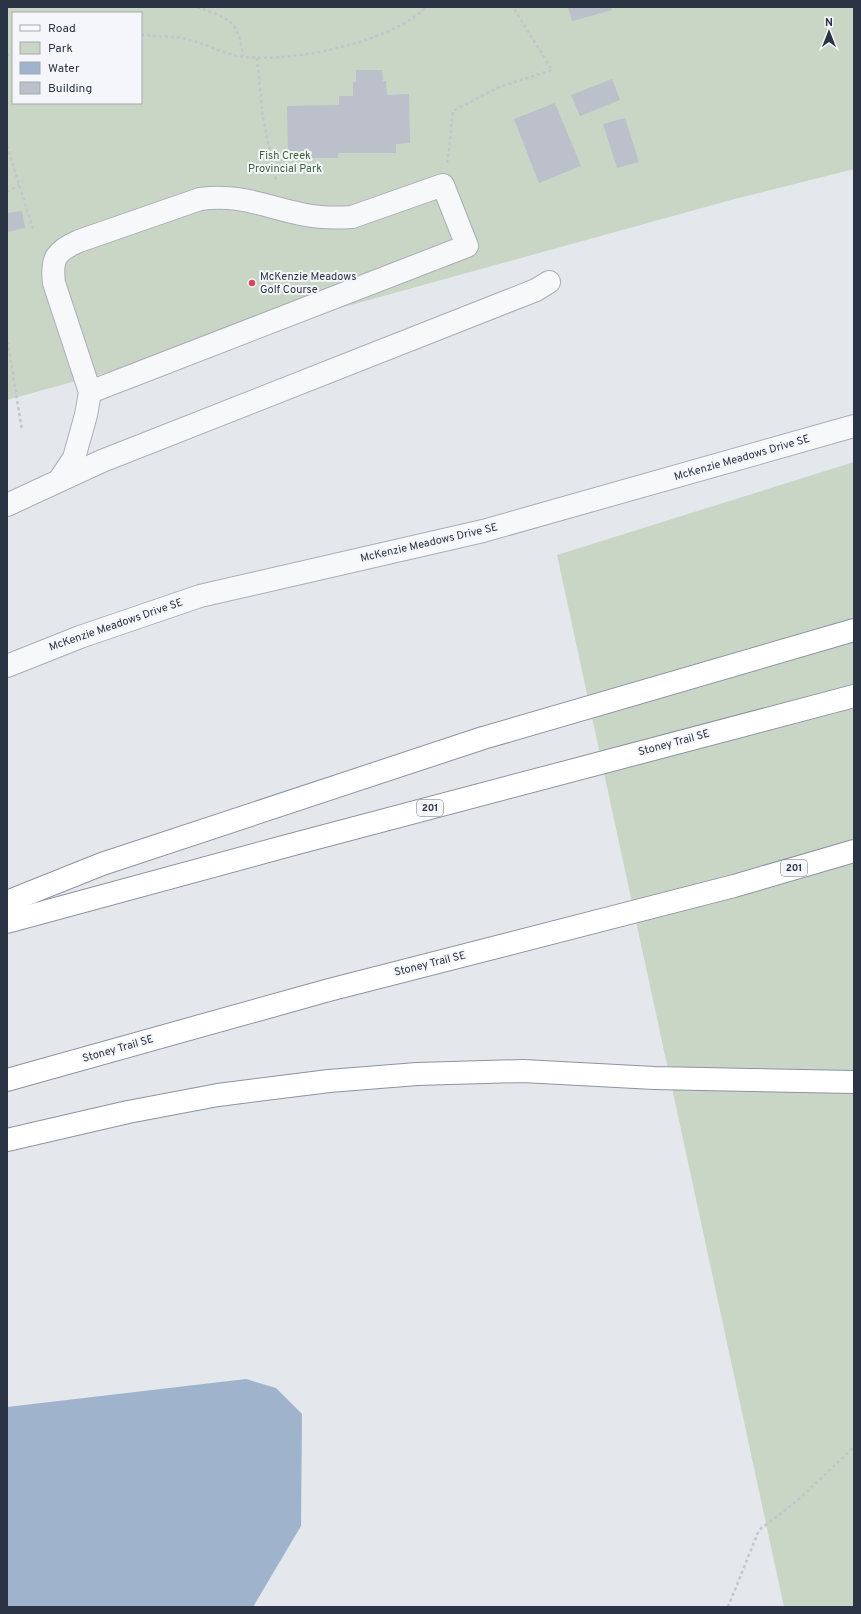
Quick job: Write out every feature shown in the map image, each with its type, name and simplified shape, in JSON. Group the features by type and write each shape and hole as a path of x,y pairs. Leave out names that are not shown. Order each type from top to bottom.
{"highway":[{"path":"7,902 102,864 483,738 854,630"},
{"name":"Stoney Trail SE","path":"7,922 294,844 854,696"},
{"name":"Stoney Trail SE","path":"7,1080 329,990 734,886 854,851"},
{"path":"734,886 854,863"},
{"path":"7,1140 128,1112 218,1095 329,1081 417,1074 523,1071 654,1078 854,1082"}],"street":[{"path":"60,480 74,458 86,415 90,392 69,324 54,283 53,270 55,258 63,248 79,241 200,199 219,196 247,199 305,215 336,218 352,217 443,185 467,246 90,392"},
{"path":"7,505 60,480 243,405 536,290 549,282"},
{"name":"McKenzie Meadows Drive SE","path":"7,666 80,637 200,596 482,531 854,426"}],"path":[{"path":"197,7 230,21 236,28 240,38 243,56"},
{"path":"142,35 171,36 198,42 232,55 257,58 317,53 378,36 418,16 426,7"},
{"path":"443,185 452,138 451,129 453,111 499,87 552,70 513,7"},
{"path":"257,58 264,118 276,180"},
{"path":"7,146 33,229"},
{"path":"7,192 20,185"},
{"path":"7,336 22,431"},
{"path":"728,1607 759,1530 797,1501 854,1446"}],"green space":[{"name":"Fish Creek Provincial Park","path":"7,7 854,7 854,169 731,200 7,400"},
{"path":"854,462 854,1607 784,1607 557,555"}],"water":[{"path":"246,1379 276,1388 302,1414 301,1526 253,1607 7,1607 7,1407"}],"building":[{"path":"568,7 611,7 612,10 572,21"},
{"path":"356,70 382,70 383,81 386,81 387,95 409,94 410,143 396,144 396,153 338,153 338,158 312,158 312,154 288,154 287,106 339,105 339,96 353,96 353,82 356,82"},
{"path":"612,79 620,100 580,116 571,95"},
{"path":"555,103 581,166 539,183 514,119"},
{"path":"625,118 639,162 617,168 603,124"},
{"path":"22,211 25,228 7,232 7,213"}],"place":[{"name":"McKenzie Meadows Golf Course","path":"252,283"}]}
